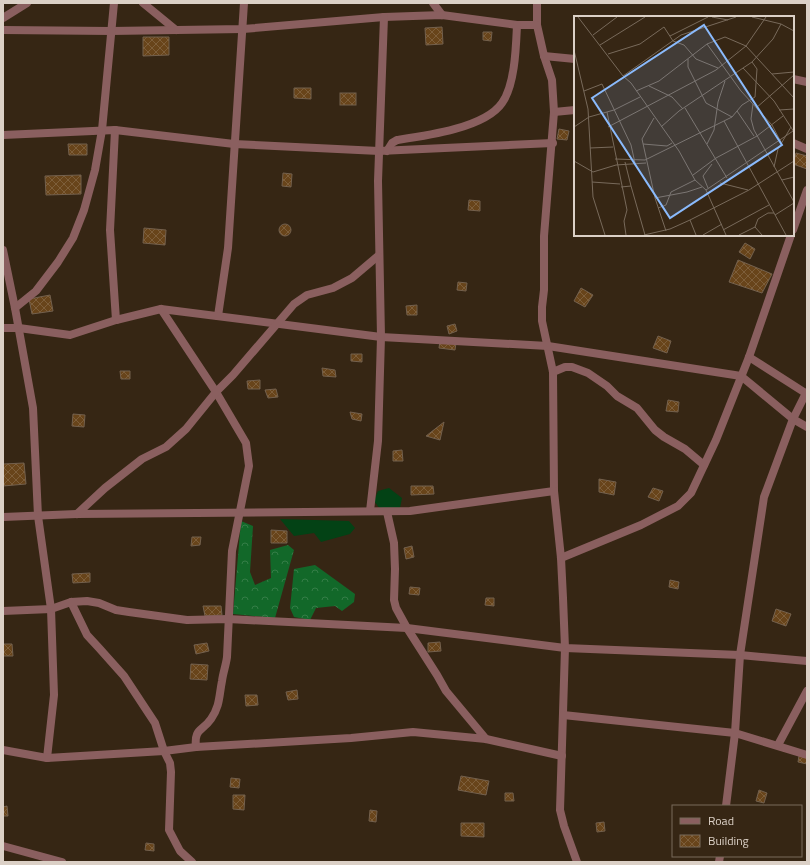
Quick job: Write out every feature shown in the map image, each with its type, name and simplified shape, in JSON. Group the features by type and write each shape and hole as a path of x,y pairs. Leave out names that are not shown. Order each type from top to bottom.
{"street":[{"path":"3,18 27,3"},
{"path":"15,308 36,290 58,262 73,238 84,210 95,170 102,130 114,3"},
{"path":"143,3 176,30"},
{"path":"218,316 228,248 244,3"},
{"path":"433,3 442,15"},
{"path":"537,3 536,25 552,80 554,112 553,143 544,236 544,290 542,321 553,372 554,491 561,558 565,648 560,810 577,862"},
{"path":"3,30 111,31 243,29 384,17 442,15 517,25 536,25"},
{"path":"370,511 378,441 381,337 378,256 378,181 383,151 384,17"},
{"path":"383,151 397,140 444,132 477,121 495,111 503,102 512,75 517,25"},
{"path":"544,56 574,59"},
{"path":"794,79 807,82"},
{"path":"554,112 574,110"},
{"path":"3,135 115,130 234,144 383,151 553,143"},
{"path":"115,130 110,230 116,320"},
{"path":"794,143 807,149"},
{"path":"794,227 807,190"},
{"path":"561,558 641,525 678,506 691,493 716,440 749,357 791,236"},
{"path":"3,250 6,278 15,308 33,408 38,516 51,609 54,696 47,758"},
{"path":"77,514 105,488 142,459 166,447 186,429 216,392 278,324 285,312 307,295 333,288 352,278 378,256"},
{"path":"161,309 216,392 246,443 249,466 232,551 227,657 222,679 220,703 210,721 196,734 196,747"},
{"path":"3,328 19,328 70,335 116,320 161,309 381,337 548,346 741,376 793,419 807,427"},
{"path":"726,805 735,733 740,655 764,497 793,419 807,393 749,357"},
{"path":"553,372 565,367 572,367 588,373 607,386 617,396 637,408 655,430 664,437 685,448 704,465"},
{"path":"3,517 77,514 410,511 554,491"},
{"path":"387,512 394,544 394,600 396,608 446,691 486,739"},
{"path":"3,611 51,609 71,602 93,602 116,610 187,620 228,619 407,628 565,648 740,655 807,661"},
{"path":"71,602 86,635 124,676 155,723 164,751 170,763 169,830 180,851 192,862"},
{"path":"778,745 807,691"},
{"path":"563,715 735,733 807,755"},
{"path":"3,750 47,758 351,738 413,732 486,739 562,756"},
{"path":"3,846 62,862"}],"green space":[{"path":"389,488 402,498 400,508 380,509 374,501 378,491"},
{"path":"280,519 349,521 355,528 350,534 321,542 314,533 294,536"},
{"path":"241,521 253,526 250,572 255,585 271,578 270,550 288,545 294,550 275,618 233,614"},
{"path":"315,565 355,594 354,602 342,611 335,606 316,608 310,620 294,617 290,608 294,569"}],"building":[{"path":"442,27 443,44 426,45 425,28"},
{"path":"483,32 492,32 491,41 483,40"},
{"path":"143,37 169,37 169,55 143,56"},
{"path":"294,88 311,88 311,99 294,98"},
{"path":"340,93 356,93 356,105 340,105"},
{"path":"559,129 569,131 567,140 557,139"},
{"path":"68,144 87,144 87,155 69,155"},
{"path":"796,153 807,156 807,169 794,164"},
{"path":"283,173 292,174 291,187 282,186"},
{"path":"81,175 81,194 46,195 45,176"},
{"path":"469,200 480,201 480,211 468,210"},
{"path":"285,224 289,226 291,230 289,234 285,236 281,234 279,230 281,226"},
{"path":"144,228 166,230 165,245 143,243"},
{"path":"745,243 755,249 750,259 739,252"},
{"path":"738,260 772,274 762,293 729,282"},
{"path":"458,282 467,283 466,291 457,290"},
{"path":"581,288 593,295 585,307 574,301"},
{"path":"50,295 53,311 32,314 29,299"},
{"path":"417,305 417,315 407,315 406,306"},
{"path":"455,324 457,331 449,334 447,326"},
{"path":"658,336 671,341 667,353 653,348"},
{"path":"440,341 456,343 455,350 439,348"},
{"path":"351,354 362,354 362,362 351,361"},
{"path":"322,368 335,370 336,377 323,376"},
{"path":"120,371 130,371 130,379 121,379"},
{"path":"260,380 260,389 248,389 247,381"},
{"path":"276,389 278,397 268,398 265,390"},
{"path":"668,400 679,402 678,412 666,411"},
{"path":"350,412 362,414 361,421 352,419"},
{"path":"73,414 85,415 84,427 72,426"},
{"path":"444,422 440,440 426,436"},
{"path":"402,450 403,461 393,461 393,451"},
{"path":"24,463 26,484 3,486 3,464"},
{"path":"599,479 616,482 614,495 599,492"},
{"path":"411,486 433,486 434,494 411,495"},
{"path":"653,488 663,491 659,501 648,497"},
{"path":"271,530 287,531 287,543 271,543"},
{"path":"192,537 201,537 200,545 191,546"},
{"path":"412,546 414,557 406,559 404,548"},
{"path":"90,573 90,582 73,583 72,574"},
{"path":"670,580 679,582 678,589 669,587"},
{"path":"410,587 420,588 419,595 409,594"},
{"path":"486,598 494,598 494,606 485,605"},
{"path":"203,606 221,606 222,615 205,616"},
{"path":"776,609 791,614 786,626 772,621"},
{"path":"440,642 441,651 428,652 428,643"},
{"path":"207,643 209,651 196,654 194,645"},
{"path":"3,644 12,644 13,656 3,656"},
{"path":"191,664 208,665 207,680 190,679"},
{"path":"297,690 298,699 288,700 286,692"},
{"path":"245,695 257,695 258,705 246,706"},
{"path":"799,756 807,757 807,764 798,762"},
{"path":"461,776 489,781 486,795 458,790"},
{"path":"231,778 240,779 239,788 230,787"},
{"path":"759,790 767,793 764,803 756,801"},
{"path":"505,793 513,793 514,801 505,801"},
{"path":"233,795 245,795 244,810 233,809"},
{"path":"7,806 8,816 3,816 3,807"},
{"path":"370,810 377,811 376,822 369,821"},
{"path":"604,822 605,831 597,832 596,823"},
{"path":"461,823 484,823 484,837 461,836"},
{"path":"146,843 154,844 154,851 145,850"}]}
